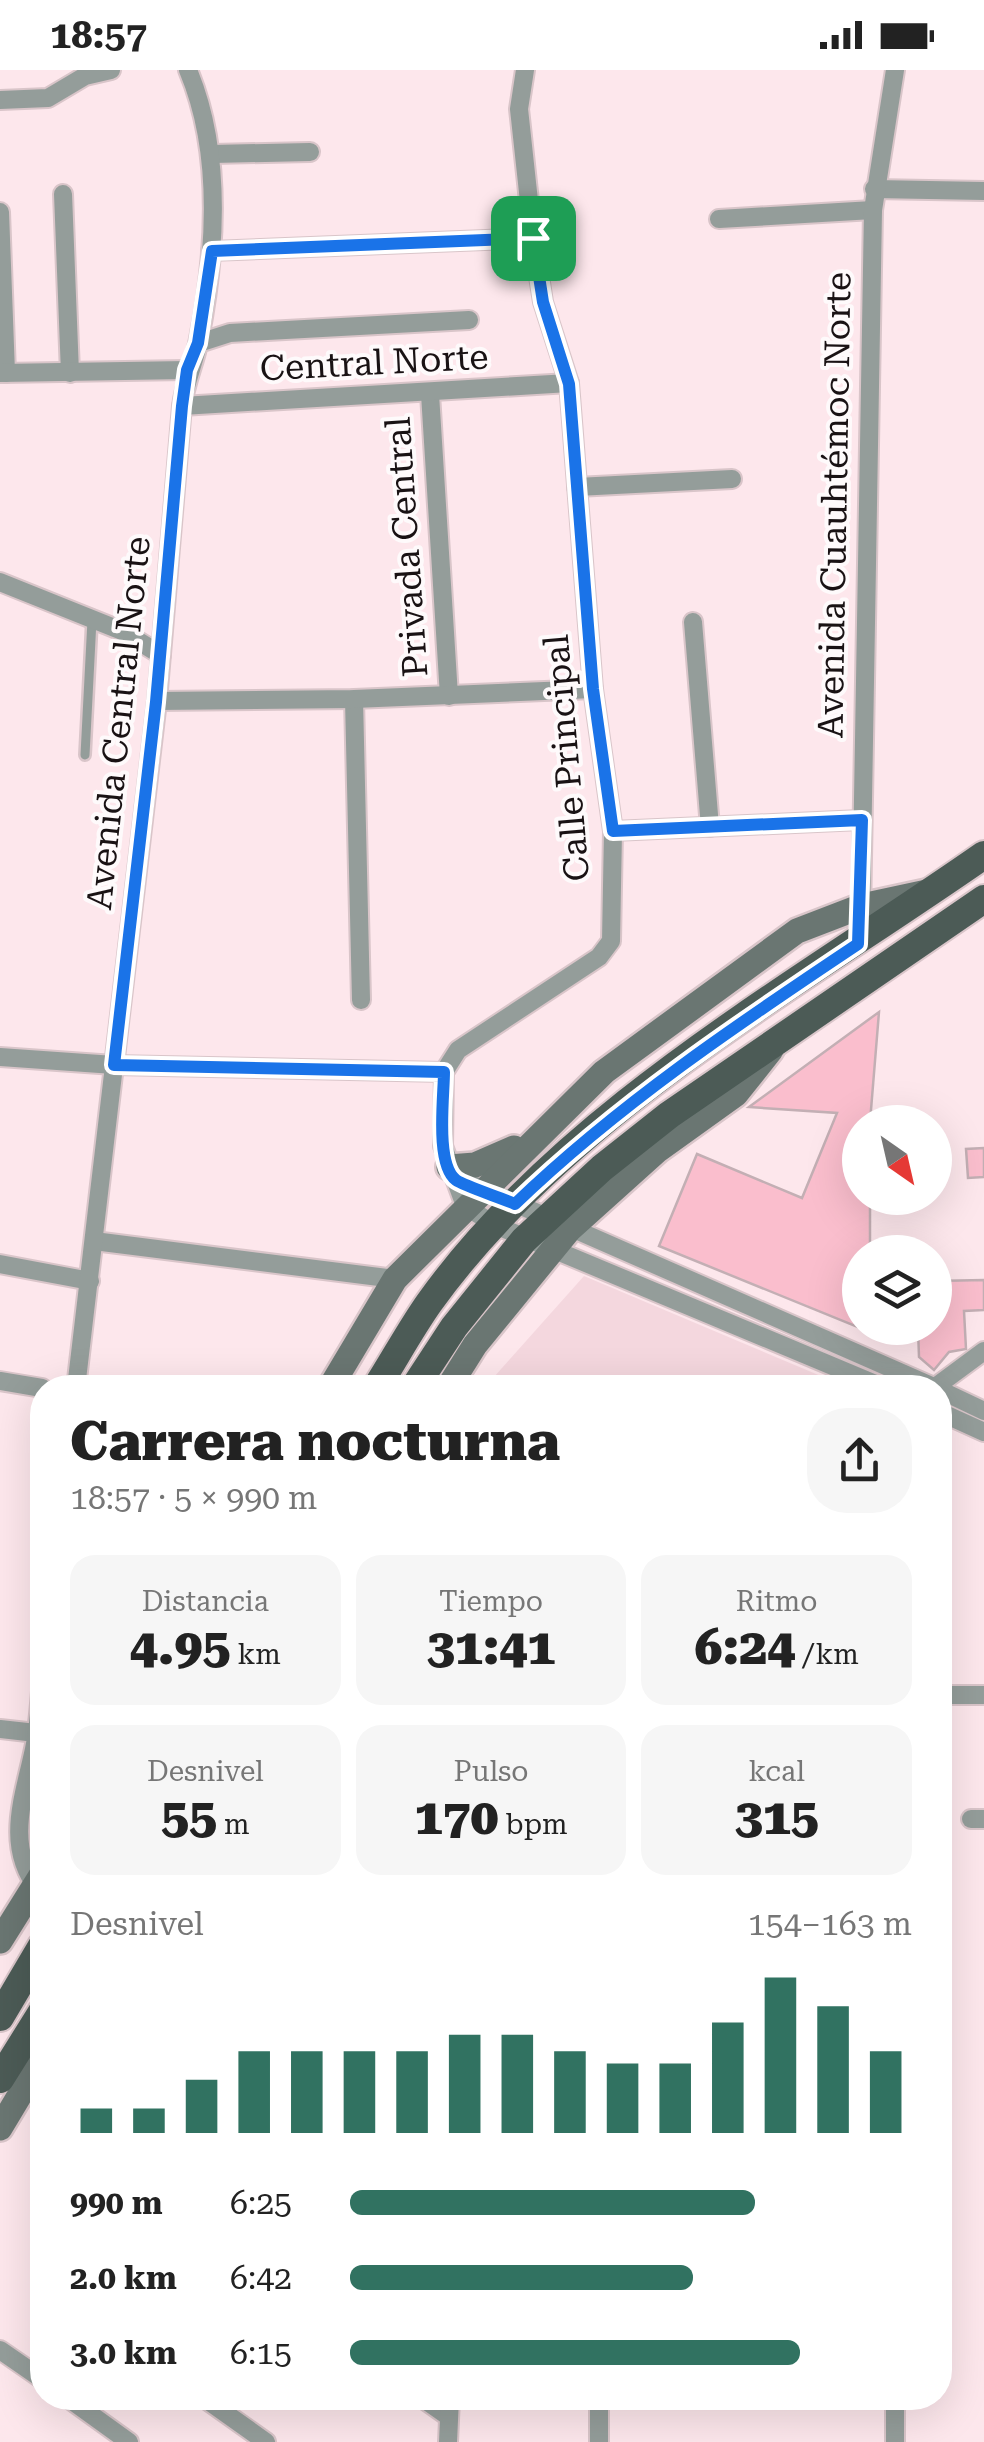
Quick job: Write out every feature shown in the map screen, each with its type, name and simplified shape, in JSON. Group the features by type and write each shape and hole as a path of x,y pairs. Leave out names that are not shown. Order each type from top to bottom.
{"main road":[{"path":"384,1375 429,1302 495,1225 579,1142 653,1085 984,855"},
{"path":"423,1375 454,1327 524,1240 558,1225 669,1115 984,899"},
{"path":"0,2017 30,1966"},
{"path":"0,2080 30,2031"}],"street":[{"path":"0,100 48,98 85,76 112,70"},
{"name":"Avenida Central Norte","path":"78,1375 156,702 182,406 187,370 198,343 212,251 212,154 202,102 188,70"},
{"name":"Calle Principal","path":"444,1072 458,1050 599,957 611,941 613,831 593,689 569,384 543,302 533,238 519,109 525,70"},
{"name":"Avenida Cuauhtémoc Norte","path":"858,944 862,906 873,210 895,70"},
{"path":"212,154 310,152"},
{"path":"874,189 984,190"},
{"path":"63,194 70,373"},
{"path":"719,219 873,210"},
{"path":"0,212 3,373 187,370"},
{"path":"212,251 533,238"},
{"path":"198,343 230,333 470,320"},
{"name":"Central Norte","path":"182,406 569,384"},
{"name":"Privada Central","path":"430,394 449,696"},
{"path":"577,487 732,479"},
{"path":"0,582 92,618 161,655"},
{"path":"693,622 710,827"},
{"path":"156,702 354,700 593,689"},
{"name":"Privada Central","path":"354,700 361,1000"},
{"path":"613,831 862,820"},
{"path":"338,1375 395,1278 604,1072 797,931 862,906 932,891"},
{"path":"0,1057 114,1065 444,1072 443,1146 452,1174 495,1225 854,1375"},
{"path":"452,1174 496,1159 544,1130"},
{"path":"474,1197 515,1204 906,1375"},
{"path":"456,1375 474,1344 551,1250 558,1225"},
{"path":"94,1241 395,1278"},
{"path":"0,1264 90,1281"},
{"path":"952,1376 984,1351"},
{"path":"0,1380 30,1386"},
{"path":"952,1396 984,1411"},
{"path":"952,1417 984,1432"},
{"path":"952,1694 984,1694"},
{"path":"0,1730 30,1740"},
{"path":"30,1759 18,1826 23,1860 30,1870"},
{"path":"0,1941 30,1899"},
{"path":"0,2128 30,2078"},
{"path":"0,2350 30,2371"},
{"path":"85,2410 129,2442"},
{"path":"221,2410 266,2442"},
{"path":"438,2410 449,2418"},
{"path":"448,2442 449,2410"},
{"path":"599,2442 600,2410"},
{"path":"894,2442 895,2410"}],"lane":[{"path":"84,755 92,618"}],"shaded area":[{"path":"584,1276 819,1375 496,1375"}],"building":[{"path":"879,1012 871,1105 842,1105 842,1215 870,1215 870,1235 842,1235 842,1321 659,1246 697,1154 802,1198 837,1113 749,1107"},
{"path":"984,1148 984,1177 968,1178 966,1149"},
{"path":"984,1280 984,1310 964,1311 966,1349 949,1352 934,1370 919,1357 919,1345 952,1345 952,1281"}],"route":[{"path":"533,238 543,302 569,384 593,689 613,831 862,820 862,906 858,944 653,1085 579,1142 515,1204 484,1188 456,1180 449,1167 443,1146 444,1072 114,1065 156,702 182,406 187,370 198,343 212,251 533,238"}]}
